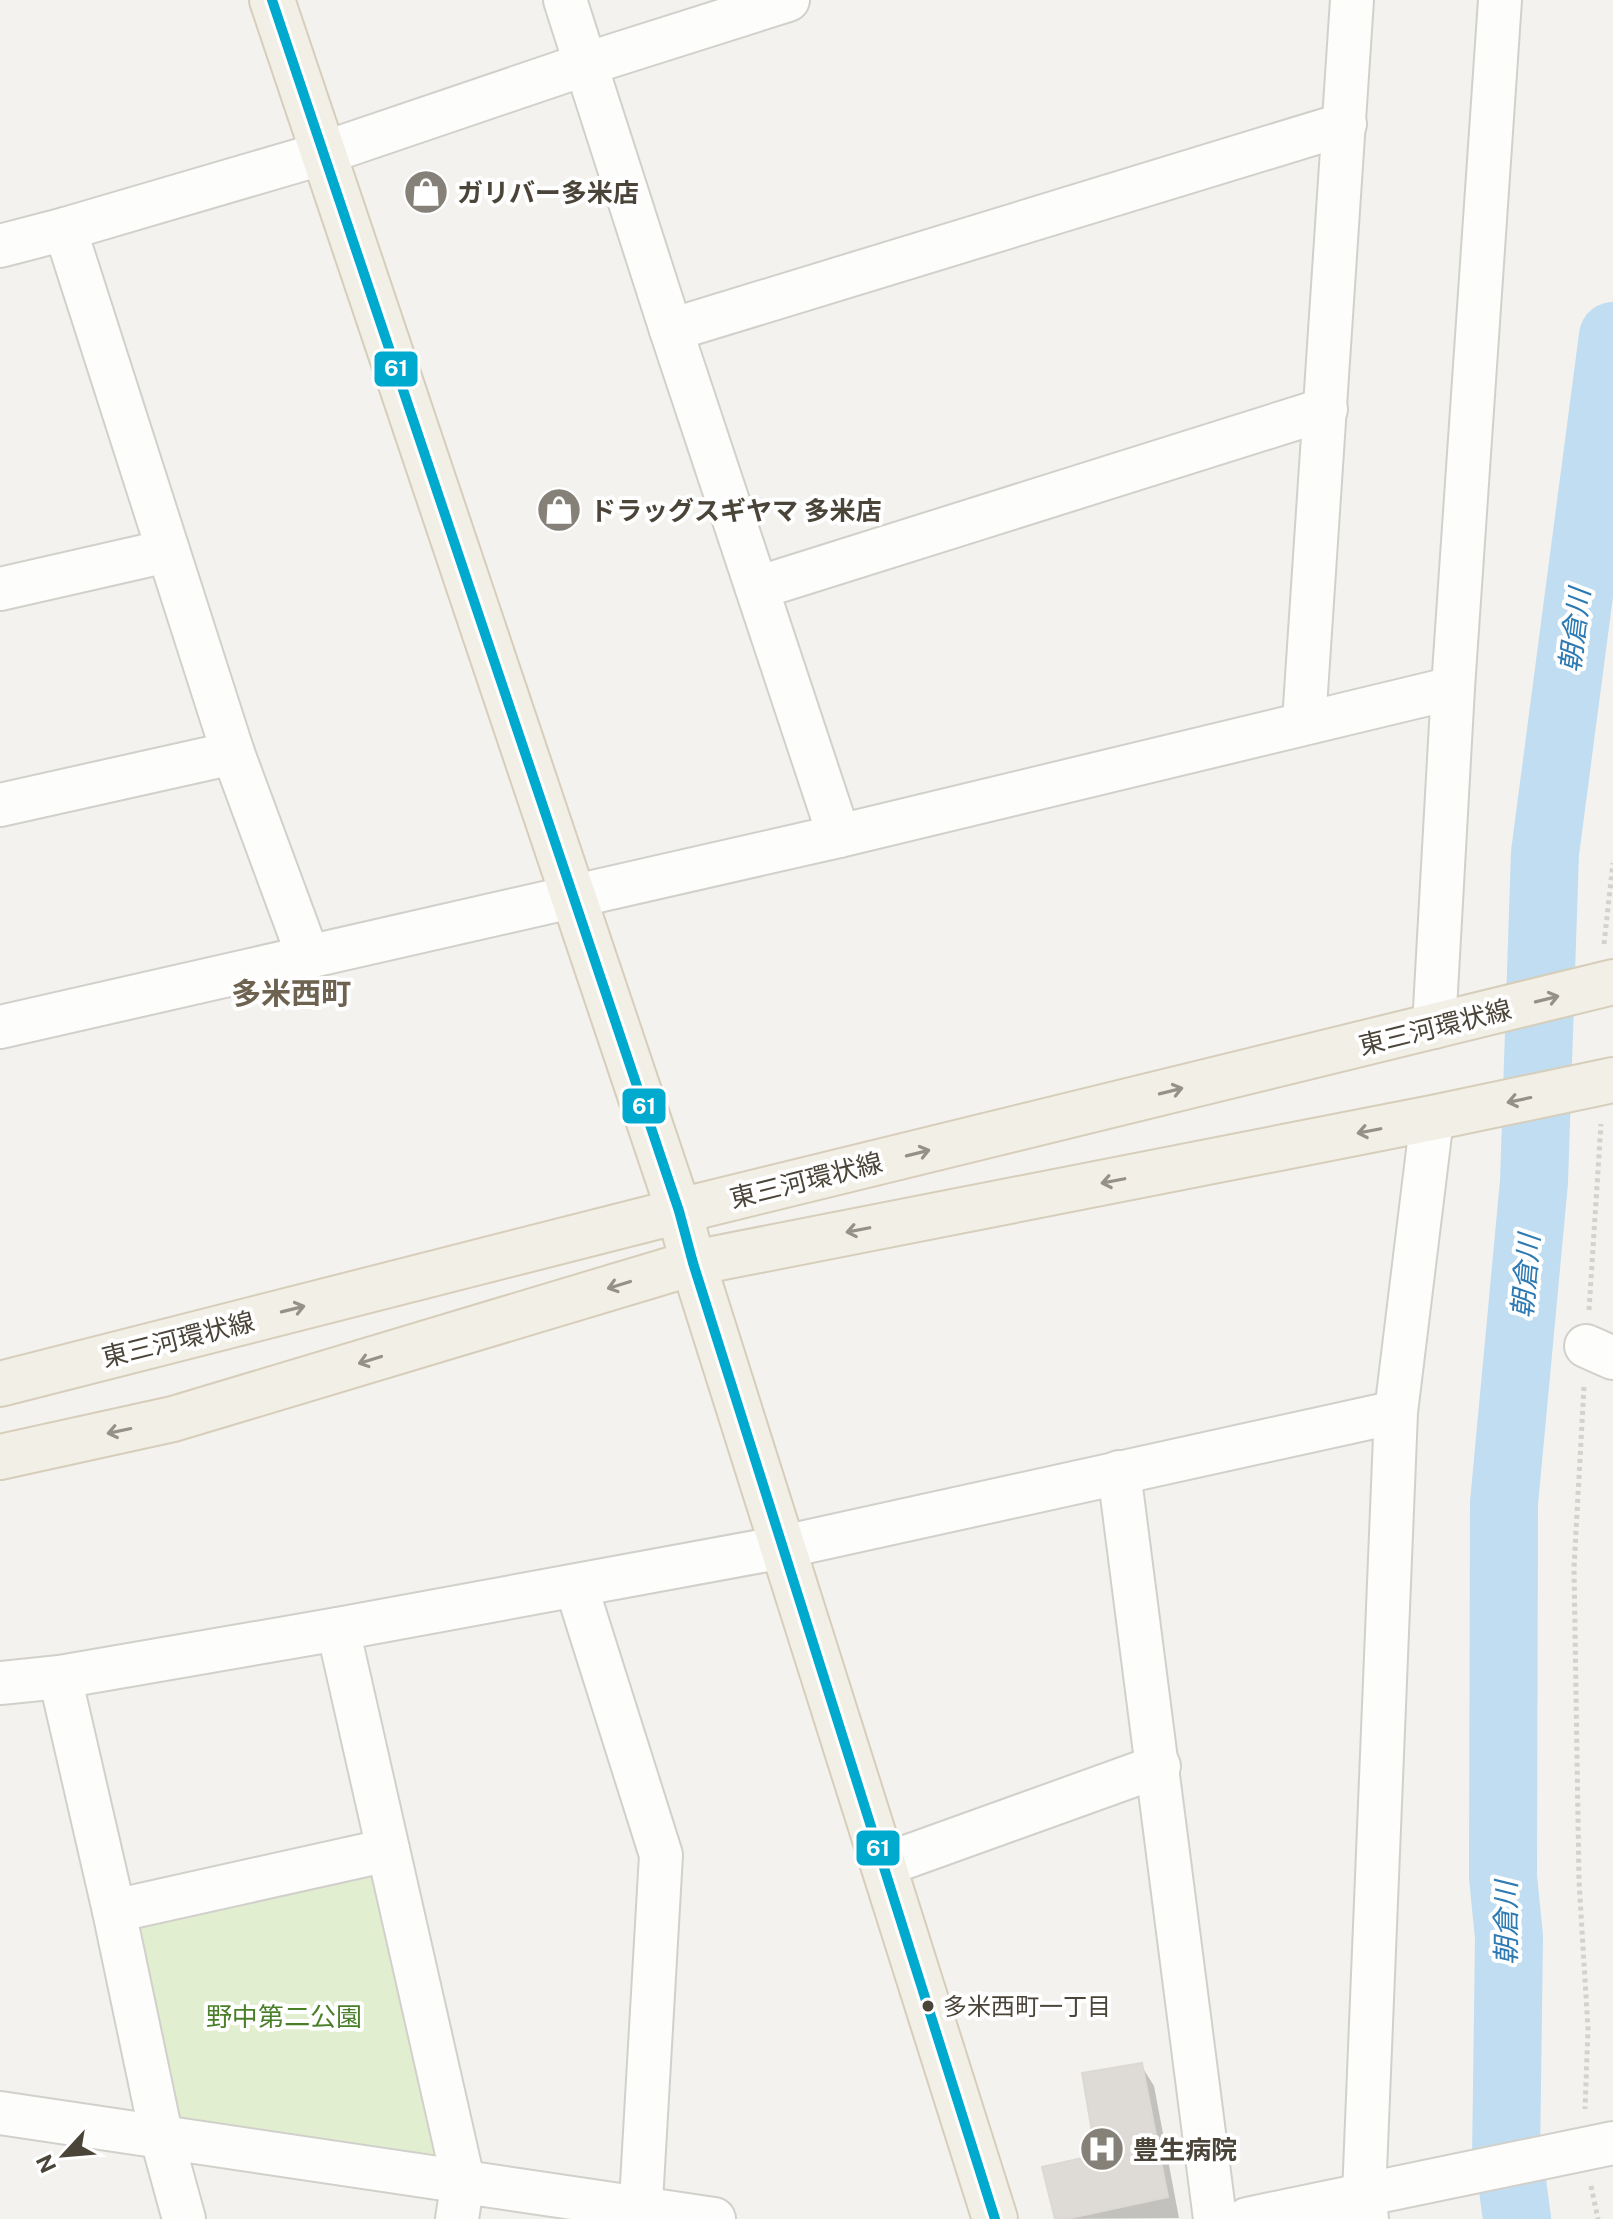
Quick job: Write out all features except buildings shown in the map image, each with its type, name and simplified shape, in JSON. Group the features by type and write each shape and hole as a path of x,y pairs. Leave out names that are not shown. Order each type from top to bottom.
{"main road":[{"path":"272,0 679,1211 995,2219"},
{"name":"東三河環状線","path":"0,1384 679,1211 1439,1026 1606,970"},
{"path":"0,1457 173,1419 693,1263 1438,1117 1602,1093"}],"street":[{"path":"565,0 839,836"},
{"path":"4,232 65,229 324,153 586,64 788,0"},
{"path":"1304,722 1352,0"},
{"path":"1439,1026 1453,688 1500,0"},
{"path":"671,330 1345,124"},
{"path":"65,229 233,753 308,956"},
{"path":"757,588 1326,409"},
{"path":"0,589 167,551"},
{"path":"0,1027 839,836 1453,688"},
{"path":"0,805 233,753"},
{"path":"1375,2200 1396,1412 1438,1117"},
{"path":"0,1683 60,1677 338,1629 783,1547 1396,1412"},
{"path":"1119,1472 1215,2219"},
{"path":"576,1586 661,1855 640,2212"},
{"path":"338,1629 388,1850 460,2200"},
{"path":"60,1677 162,2139 184,2219"},
{"path":"884,1865 1159,1766"},
{"path":"114,1911 388,1850"},
{"path":"0,2113 162,2139 460,2200 714,2219"},
{"path":"1247,2219 1375,2200 1587,2148"}],"path":[{"path":"1606,970 1613,863"},
{"path":"1598,2219 1587,2148 1588,2029 1579,1881 1574,1568 1600,1352 1602,1093"}],"green space":[{"name":"野中第二公園","path":"388,1850 463,2180 162,2139 114,1911"}],"waterway":[{"name":"朝倉川","path":"1517,2219 1506,2160 1509,1937 1503,1877 1504,1503 1534,1182 1545,853 1613,336"}],"transit line":[{"name":"61","path":"272,0 679,1211 995,2219"}],"place":[{"name":"ガリバー多米店","path":"426,192"},
{"name":"ドラッグスギヤマ 多米店","path":"559,510"},
{"name":"多米西町一丁目","path":"928,2006"},
{"name":"豊生病院","path":"1102,2149"}],"district":[{"name":"多米西町","path":"291,993"}]}
